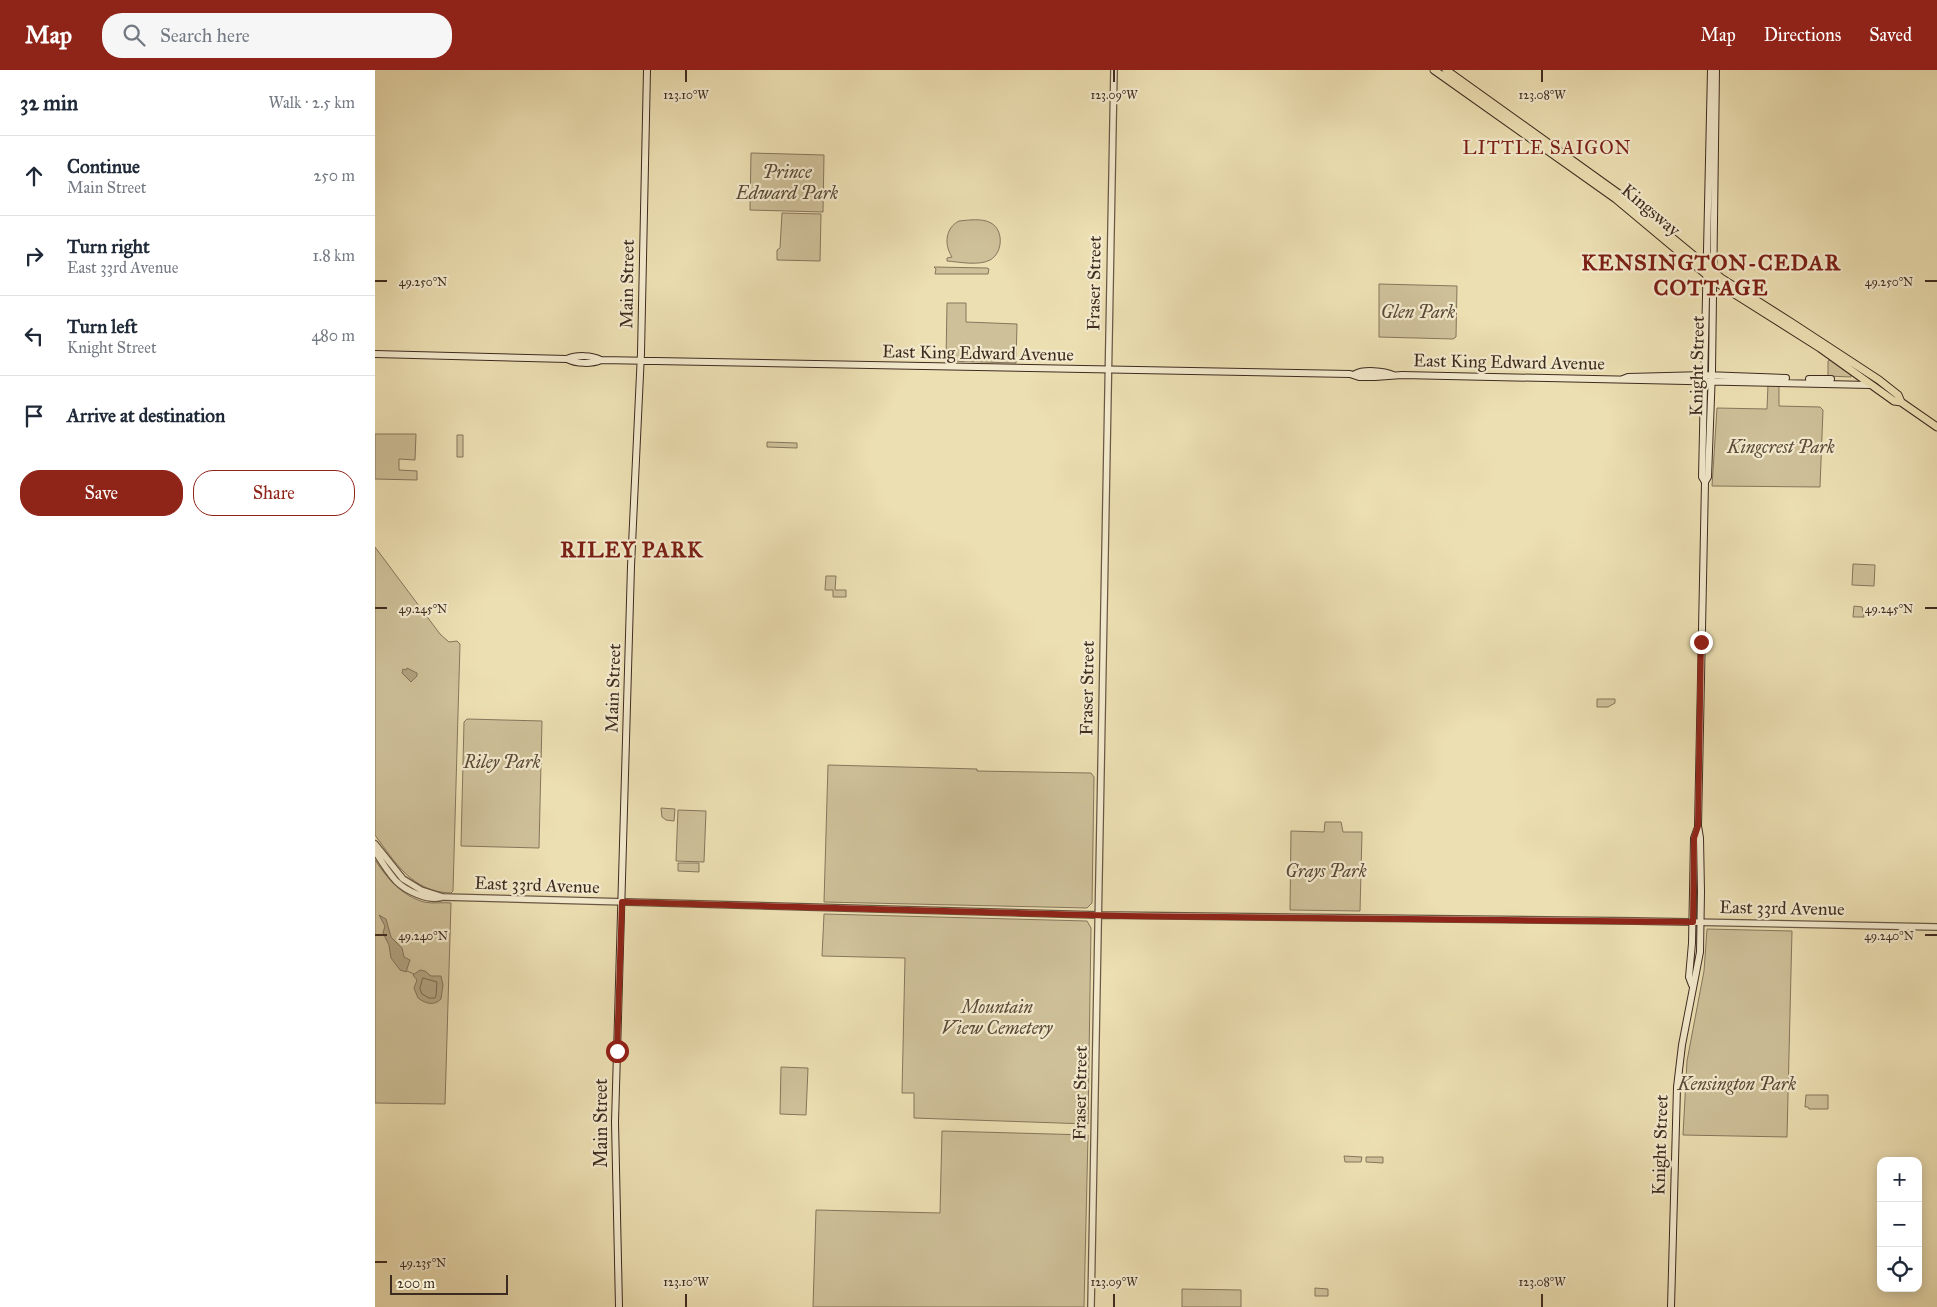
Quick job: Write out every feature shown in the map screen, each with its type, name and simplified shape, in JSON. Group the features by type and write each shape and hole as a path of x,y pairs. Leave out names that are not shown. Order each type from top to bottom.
{"main road":[{"name":"Main Street","path":"619,1307 615,1122 631,568 641,361 647,70"},
{"name":"Kingsway","path":"1434,70 1616,199 1712,276 1894,401 1901,402 1937,427"},
{"name":"Kingsway","path":"1446,70 1619,194 1707,268 1712,276 1879,380 1898,395 1901,402"},
{"path":"1707,268 1711,70"},
{"name":"Knight Street","path":"1671,1307 1677,1087 1692,984 1696,978 1699,958 1701,922 1700,838 1698,826 1705,482 1708,477 1708,378 1716,70"},
{"name":"East King Edward Avenue","path":"375,354 567,359 572,362 596,362 601,360 1355,374 1359,372 1387,372 1393,375 1623,379 1635,381 1708,378 1879,380"},
{"name":"East King Edward Avenue","path":"1708,378 1871,385"},
{"name":"Knight Street","path":"1692,984 1689,977 1693,922 1694,838 1698,826"}],"street":[{"name":"Fraser Street","path":"1091,1307 1114,70"},
{"path":"375,844 401,881"},
{"path":"375,851 390,873 401,881"},
{"name":"East 33rd Avenue","path":"401,881 424,896 438,899 456,897 1099,915 1701,922 1937,927"}],"green space":[{"name":"Prince Edward Park","path":"751,153 824,155 823,212 750,210"},
{"path":"782,213 821,214 820,261 777,260 777,250 780,248"},
{"path":"984,220 995,226 1000,236 1000,242 994,257 980,263 947,261 947,258 952,257 949,252 947,237 954,224 959,221"},
{"path":"934,267 989,269 988,274 935,274 936,269"},
{"name":"Glen Park","path":"1379,284 1457,286 1456,337 1453,339 1379,337"},
{"path":"947,303 966,303 966,322 1017,324 1016,363 946,361"},
{"path":"1830,360 1851,375 1851,377 1828,376 1828,361"},
{"name":"Kingcrest Park","path":"1768,384 1779,384 1779,406 1820,407 1823,410 1820,487 1712,486 1717,408 1767,409"},
{"path":"375,434 416,434 415,460 399,459 399,470 417,471 417,480 375,479"},
{"path":"457,435 463,435 463,457 457,457"},
{"path":"767,442 797,443 797,448 767,447"},
{"path":"375,547 440,634 449,642 457,641 460,644 453,891 451,893 426,888 416,882 398,866 375,835"},
{"path":"1853,564 1875,565 1874,586 1852,585"},
{"path":"826,576 836,576 835,590 846,590 846,597 833,597 833,590 825,590"},
{"path":"1854,606 1862,607 1864,617 1853,617"},
{"path":"1597,699 1615,699 1615,703 1608,707 1597,707"},
{"name":"Riley Park","path":"467,719 542,721 539,848 461,846 464,722"},
{"path":"828,765 1091,773 1094,777 1092,903 1087,908 824,902"},
{"path":"661,808 675,809 674,821 666,820 662,817"},
{"path":"678,810 706,811 704,862 676,861"},
{"name":"Grays Park","path":"1325,822 1341,822 1343,832 1362,832 1360,911 1290,910 1291,831 1324,832"},
{"path":"375,860 390,880 402,891 416,899 427,903 451,903 445,1104 375,1103"},
{"path":"678,863 699,863 699,872 678,871"},
{"name":"Mountain View Cemetery","path":"824,914 1087,921 1091,928 1088,1124 914,1118 914,1093 902,1093 905,958 822,956"},
{"name":"Kensington Park","path":"1707,929 1792,931 1787,1137 1683,1135 1687,1061 1704,971"},
{"path":"781,1067 808,1068 806,1115 780,1114"},
{"path":"1806,1095 1828,1095 1828,1109 1809,1109 1805,1107"},
{"path":"942,1131 1088,1135 1084,1307 813,1307 816,1210 940,1213"},
{"path":"1344,1156 1362,1157 1361,1162 1345,1162"},
{"path":"1366,1157 1383,1157 1383,1163 1366,1162"},
{"path":"1315,1288 1328,1289 1328,1296 1315,1296"},
{"path":"1182,1289 1241,1290 1241,1307 1182,1307"}],"water":[{"path":"407,668 417,673 417,676 411,682 402,673 403,669 406,670"},
{"path":"379,915 386,919 391,937 402,948 404,957 410,960 406,972 400,970 391,958 389,945 383,933 385,926"},
{"path":"420,970 425,971 431,976 441,976 443,985 441,999 436,1003 424,1002 418,998 414,988 417,980 413,975"}],"waterway":[{"path":"407,971 414,974"}],"district":[{"name":"LITTLE SAIGON","path":"1547,147"},
{"name":"KENSINGTON-CEDAR COTTAGE","path":"1711,274"},
{"name":"RILEY PARK","path":"632,549"}],"route":[{"path":"617,1051 622,902 1125,916 1693,922 1694,838 1698,826 1701,642"}]}
